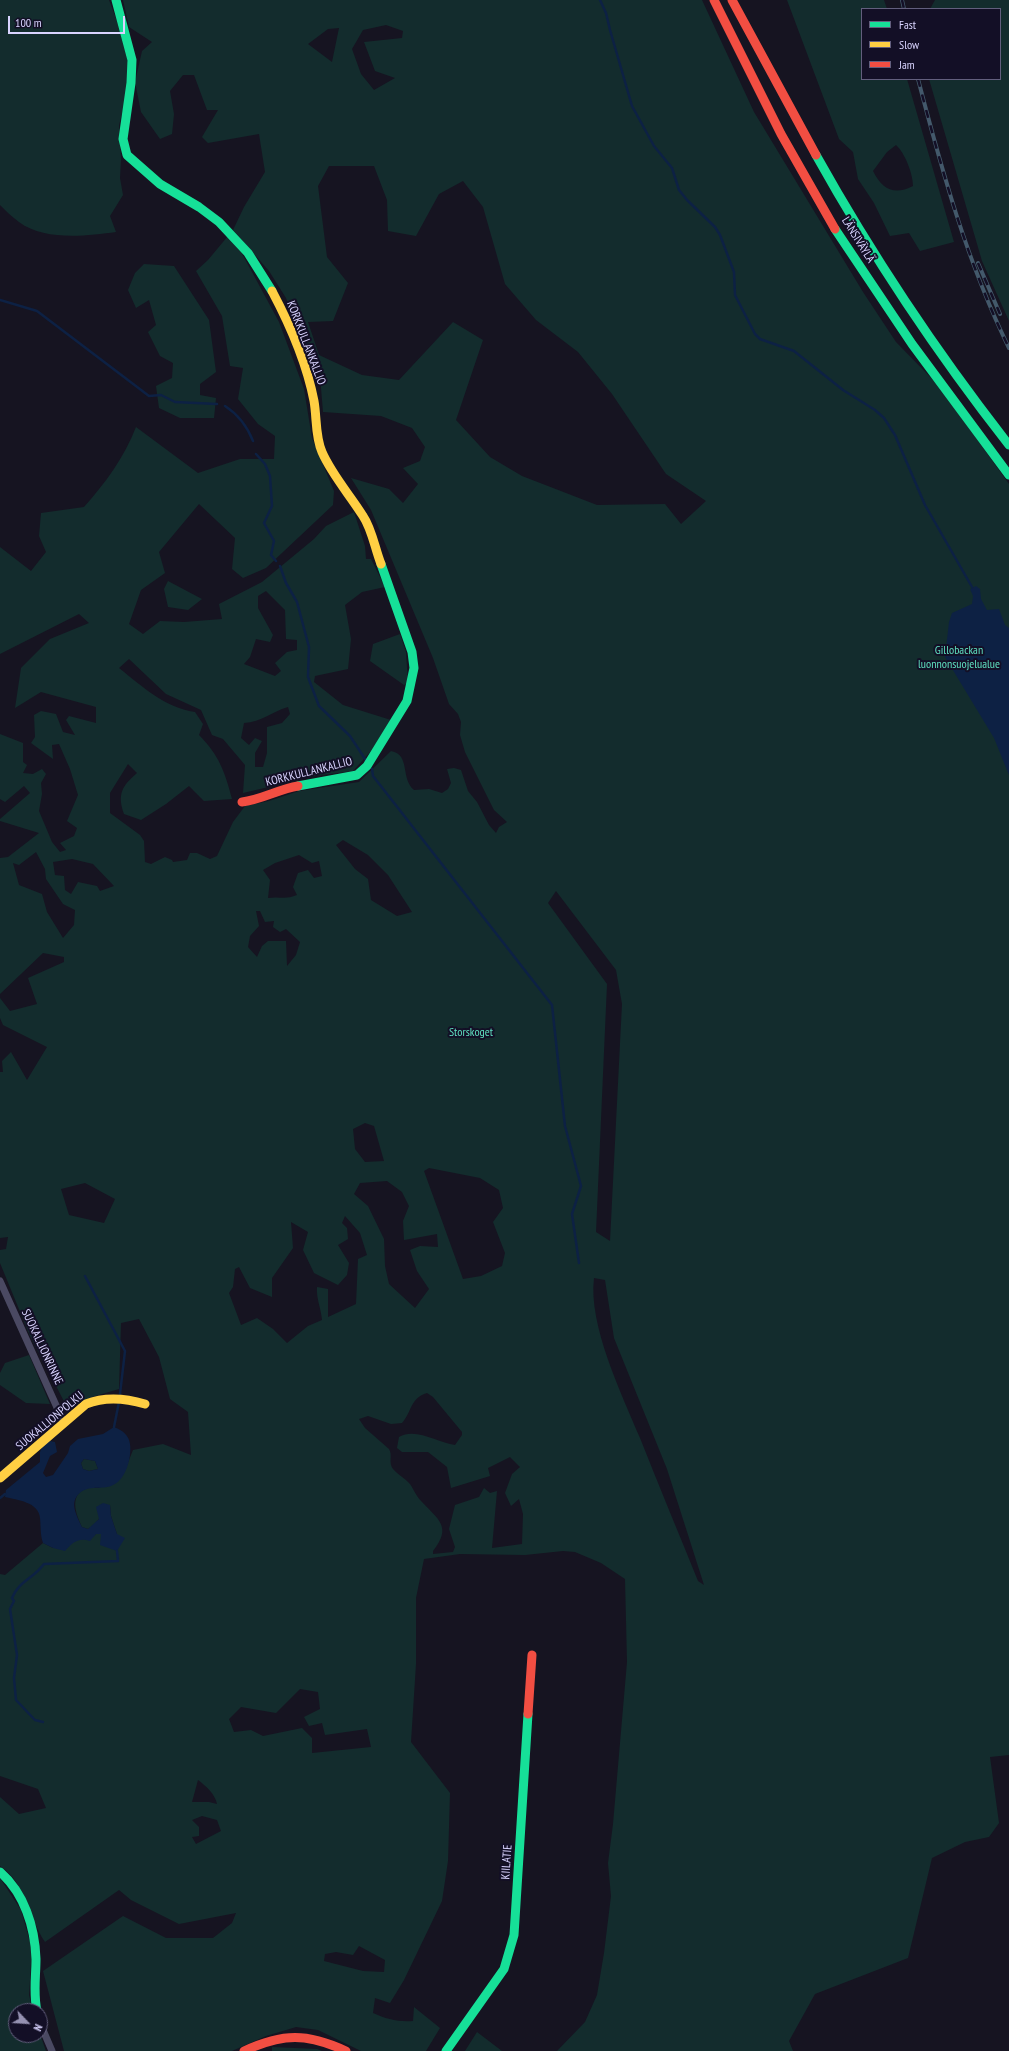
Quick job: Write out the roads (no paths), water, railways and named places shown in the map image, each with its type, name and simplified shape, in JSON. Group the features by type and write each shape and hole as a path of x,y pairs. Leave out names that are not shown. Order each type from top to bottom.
{"main road":[{"name":"KORKKULLANKALLIO","path":"116,0 132,60 131,83 123,139 127,155 160,184 199,207 219,222 248,253 271,290 282,310 307,375 314,402 317,435 322,452 349,497 364,517 412,652 413,673 407,701 367,766 357,775 281,789 252,801 242,802"},
{"name":"LÄNSIVÄYLÄ","path":"714,0 782,135 857,263 963,415 1009,475"},
{"name":"LÄNSIVÄYLÄ","path":"732,0 811,150 872,253 971,398 1009,445"},
{"name":"SUOKALLIONPOLKU","path":"0,1478 86,1404 96,1399 121,1399 145,1404"},
{"name":"KIILATIE","path":"446,2051 504,1969 514,1935 532,1655"},
{"path":"0,1872 16,1890 26,1914 35,1943 36,1960 33,1989 35,2003"},
{"path":"244,2051 262,2042 289,2035 308,2037 324,2041 346,2051"}],"street":[{"name":"SUOKALLIONRINNE","path":"0,1280 64,1422"},
{"path":"48,2042 52,2051"}],"water":[{"path":"976,586 980,589 981,599 987,610 999,609 1005,625 1009,628 1009,775 994,738 945,657 949,622 952,613 972,604 973,596 970,589"},
{"path":"114,1427 127,1435 130,1455 127,1468 121,1479 111,1486 89,1489 81,1492 75,1500 74,1507 82,1527 88,1529 99,1519 96,1507 103,1503 110,1505 111,1516 117,1534 125,1538 117,1551 100,1545 101,1534 96,1534 90,1541 79,1540 65,1551 53,1548 43,1543 39,1513 36,1508 27,1503 5,1497 6,1490 40,1462 40,1452 45,1440 55,1442 57,1452 50,1456 43,1473 46,1477 53,1475 68,1453 70,1446 78,1439 103,1434","holes":["84,1459 95,1461 98,1469 89,1471 83,1469 81,1463"]}],"waterway":[{"path":"600,0 606,13 632,106 654,146 672,168 679,190 687,200 715,227 720,235 734,272 735,295 755,334 760,339 794,351 843,390 875,410 884,418 895,435 925,505 972,587"},
{"path":"0,300 37,311 149,396 161,395 175,402 217,404"},
{"path":"225,406 242,421 253,441"},
{"path":"256,454 265,464 270,476 272,506 264,523 274,541 271,555 276,561"},
{"path":"280,566 286,583 297,602 309,647 308,677 319,706 350,736 367,762"},
{"path":"372,769 373,776 552,1005 565,1126 581,1186 572,1214 579,1263"},
{"path":"85,1276 125,1351 120,1394"},
{"path":"114,1427 119,1402"},
{"path":"0,1498 5,1494"},
{"path":"43,1722 35,1720 16,1700 14,1678 17,1655 10,1609 14,1601 12,1598 18,1588 44,1564 118,1561 117,1551"}],"railway":[{"path":"902,0 904,8"},
{"path":"918,80 946,182 968,249 980,283 1009,348"},
{"path":"978,263 1000,314"}],"park label":[{"name":"Gillobackan luonnonsuojelualue","path":"959,658"},
{"name":"Storskoget","path":"471,1033"}]}
